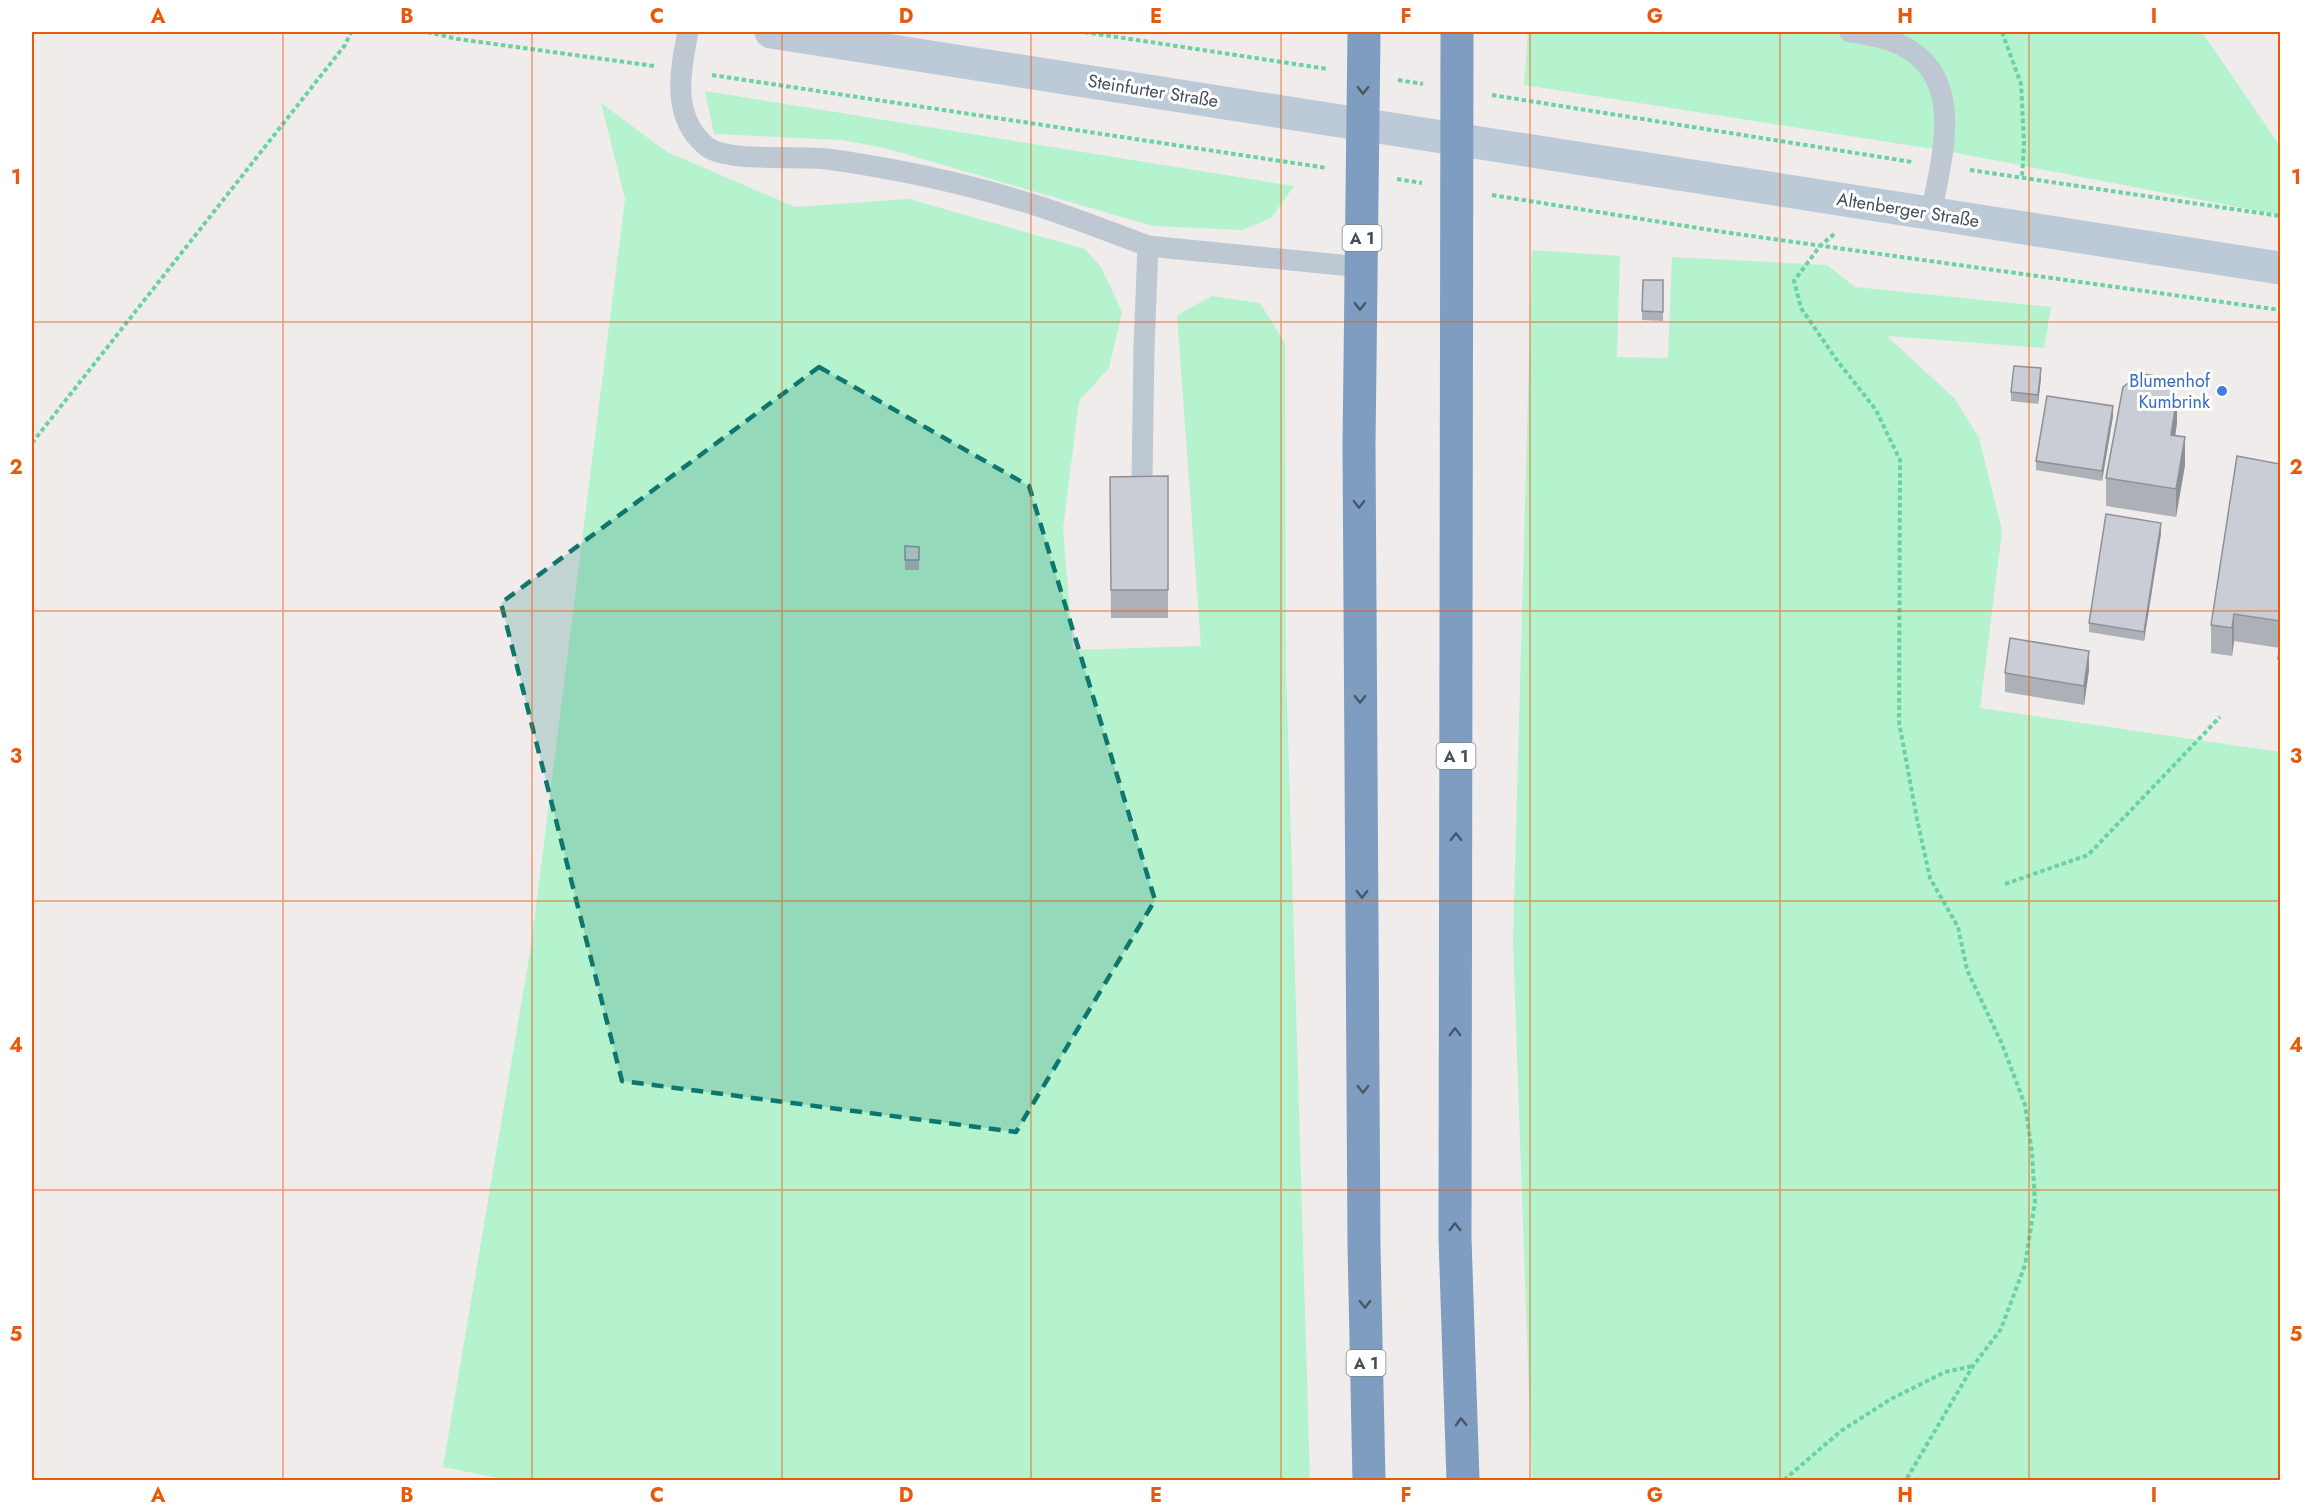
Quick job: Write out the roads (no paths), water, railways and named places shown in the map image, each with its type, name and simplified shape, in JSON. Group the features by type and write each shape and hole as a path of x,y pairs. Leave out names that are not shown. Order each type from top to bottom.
{"highway":[{"name":"A 1","path":"1364,32 1359,457 1364,1246 1369,1480"},
{"name":"A 1","path":"1457,32 1455,1238 1463,1480"}],"main road":[{"name":"Steinfurter Straße","path":"771,32 1535,151"},
{"name":"Altenberger Straße","path":"1535,151 2280,268"}],"lane":[{"path":"688,32 680,70 682,111 696,137 708,148 722,153 749,157 809,157 873,165 954,183 1041,207 1148,246 1361,267"},
{"path":"1850,32 1898,43 1916,53 1933,70 1942,92 1945,118 1940,166 1931,213"},
{"path":"1142,479 1148,246"}],"place":[{"name":"Blumenhof Kumbrink","path":"2222,391"}]}
